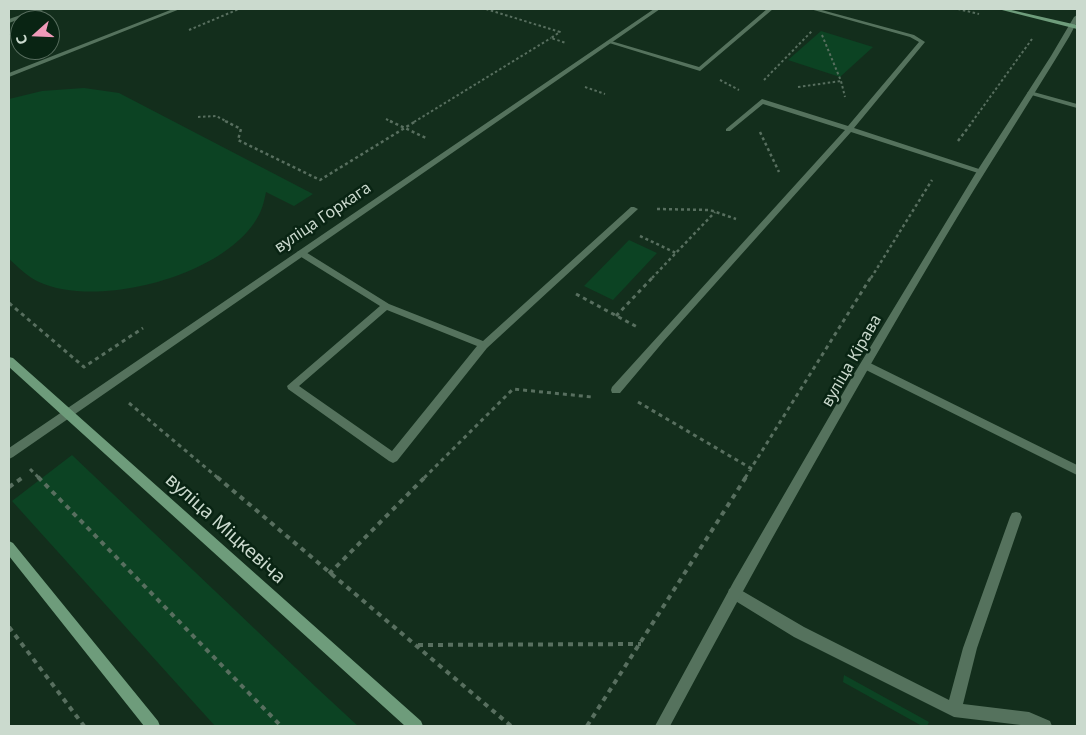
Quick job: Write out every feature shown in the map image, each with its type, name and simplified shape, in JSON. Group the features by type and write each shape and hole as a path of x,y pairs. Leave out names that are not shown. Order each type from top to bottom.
{"street":[{"path":"9,20 42,9"},
{"path":"9,75 177,9"},
{"name":"вуліца Горкага","path":"11,453 67,412 657,9"},
{"path":"609,42 700,69 770,9"},
{"path":"616,390 660,338 850,129 922,42 912,36 813,9"},
{"path":"1001,9 1076,23"},
{"name":"вуліца Кірава","path":"662,726 734,593 866,365 981,172 1076,23"},
{"path":"1030,93 1077,106"},
{"path":"728,130 762,101 981,172"},
{"path":"386,306 292,386 393,458 484,345 555,283 634,208"},
{"path":"301,253 386,306 484,345"},
{"name":"вуліца Міцкевіча","path":"9,361 416,726"},
{"path":"866,365 1077,470"},
{"path":"954,710 970,648 1016,517"},
{"path":"9,547 153,726"},
{"path":"734,593 798,632 954,710 1029,719 1044,726"}],"path":[{"path":"198,117 216,116 241,129 238,140 320,180 560,32 486,9"},
{"path":"813,9 818,26 841,81 844,96 863,114"},
{"path":"749,94 818,26"},
{"path":"587,726 642,644 945,159 1033,37"},
{"path":"551,38 568,44"},
{"path":"700,69 762,101"},
{"path":"795,88 841,81"},
{"path":"578,84 606,94"},
{"path":"750,111 790,195"},
{"path":"386,119 431,141"},
{"path":"634,208 715,212 760,228"},
{"path":"616,316 715,212"},
{"path":"616,225 676,253"},
{"path":"555,283 660,338"},
{"path":"9,302 84,366"},
{"path":"329,574 513,390 598,397"},
{"path":"635,401 752,469"},
{"path":"128,404 329,574 417,645 511,726"},
{"path":"11,453 281,726"},
{"path":"9,627 84,726"},
{"path":"417,645 642,644"}],"green space":[{"path":"821,31 873,47 840,77 788,60"},
{"path":"84,88 119,93 313,194 294,206 266,192 258,217 239,240 216,257 188,271 157,282 125,289 93,292 64,289 39,282 27,275 9,259 9,99 42,91"},
{"path":"629,240 657,253 613,300 584,286"},
{"path":"72,455 358,726 215,726 12,501"},
{"path":"844,675 929,722 927,726 922,726 843,682"}]}
